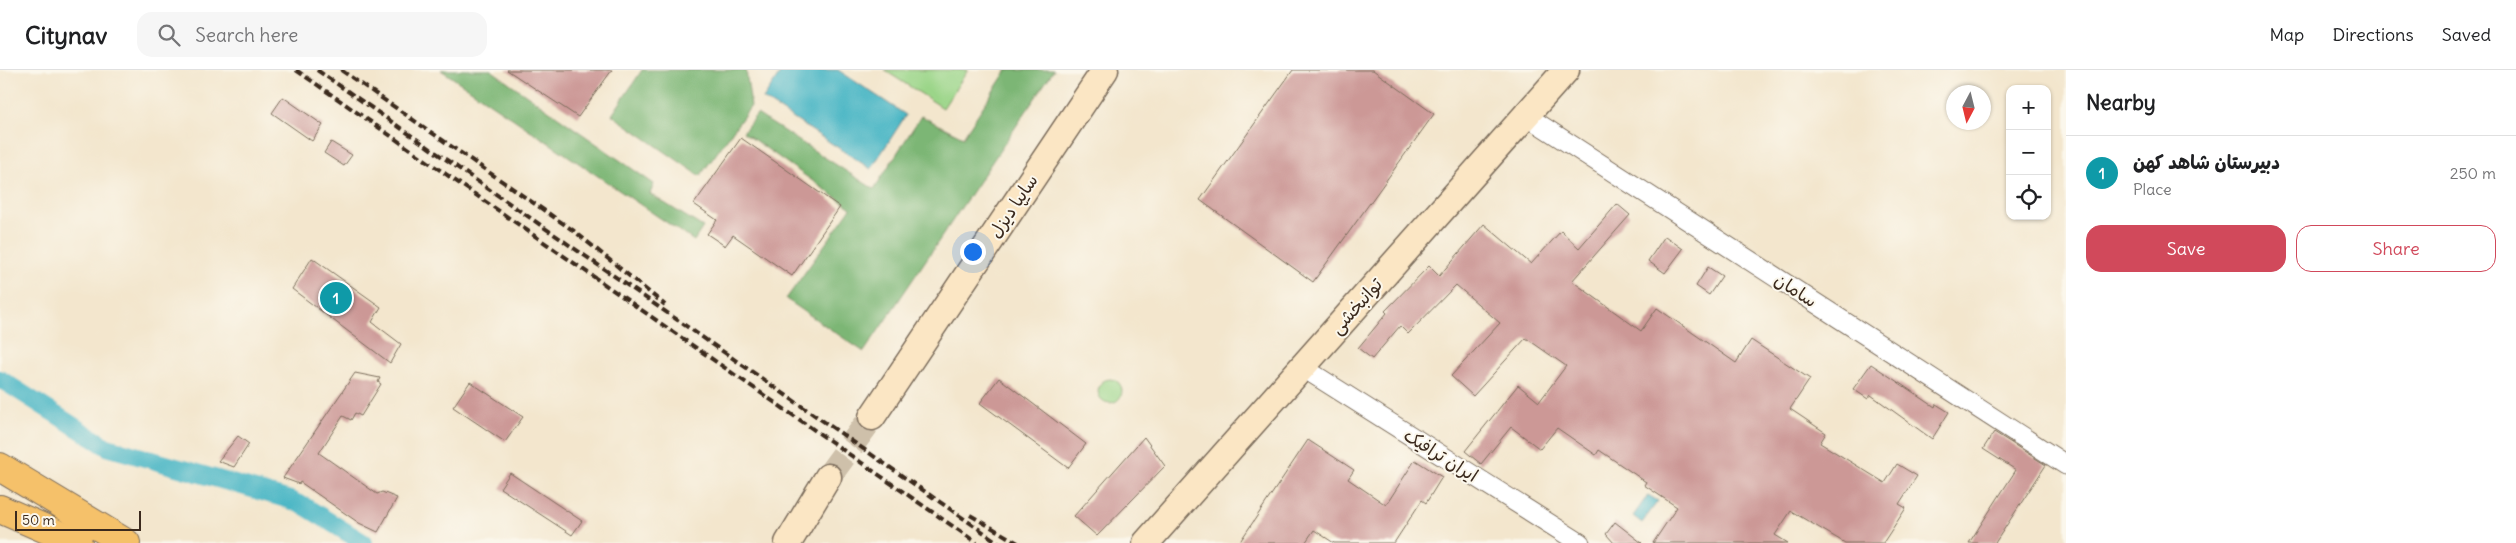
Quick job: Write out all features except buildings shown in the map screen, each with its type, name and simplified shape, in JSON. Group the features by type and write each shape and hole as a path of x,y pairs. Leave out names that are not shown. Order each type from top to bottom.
{"main road":[{"path":"0,467 126,543"},
{"path":"0,509 50,543"},
{"path":"0,509 78,543"}],"street":[{"name":"سایپا دیزل","path":"872,417 1105,70"},
{"name":"توانبخشی","path":"1146,543 1566,70"},
{"name":"سامان","path":"1525,115 2066,465"},
{"name":"ایران ترافیک","path":"1302,366 1580,543"},
{"path":"788,543 828,477"}],"green space":[{"path":"441,70 491,70 654,184 650,194 703,227 694,241"},
{"path":"642,70 746,70 751,106 700,176 612,115"},
{"path":"884,70 968,70 943,108"},
{"path":"1007,70 1054,70 864,352 786,299 851,208 743,132 757,114 874,189 921,116 963,137"},
{"path":"1110,379 1119,382 1122,391 1119,400 1110,403 1101,400 1098,391 1101,382"}],"water":[{"path":"782,70 838,70 906,115 871,169 763,99"},
{"path":"1648,495 1658,501 1642,523 1633,516"}],"waterway":[{"path":"0,379 107,447 290,500 306,507 364,543"}],"tunnel":[{"path":"828,477 872,417"}],"railway":[{"path":"296,70 977,543"},
{"path":"317,70 999,543"},
{"path":"341,70 574,231 665,305"},
{"path":"970,515 1018,543"}],"place":[{"name":"دبیرستان شاهد کهن","path":"336,298"}]}
